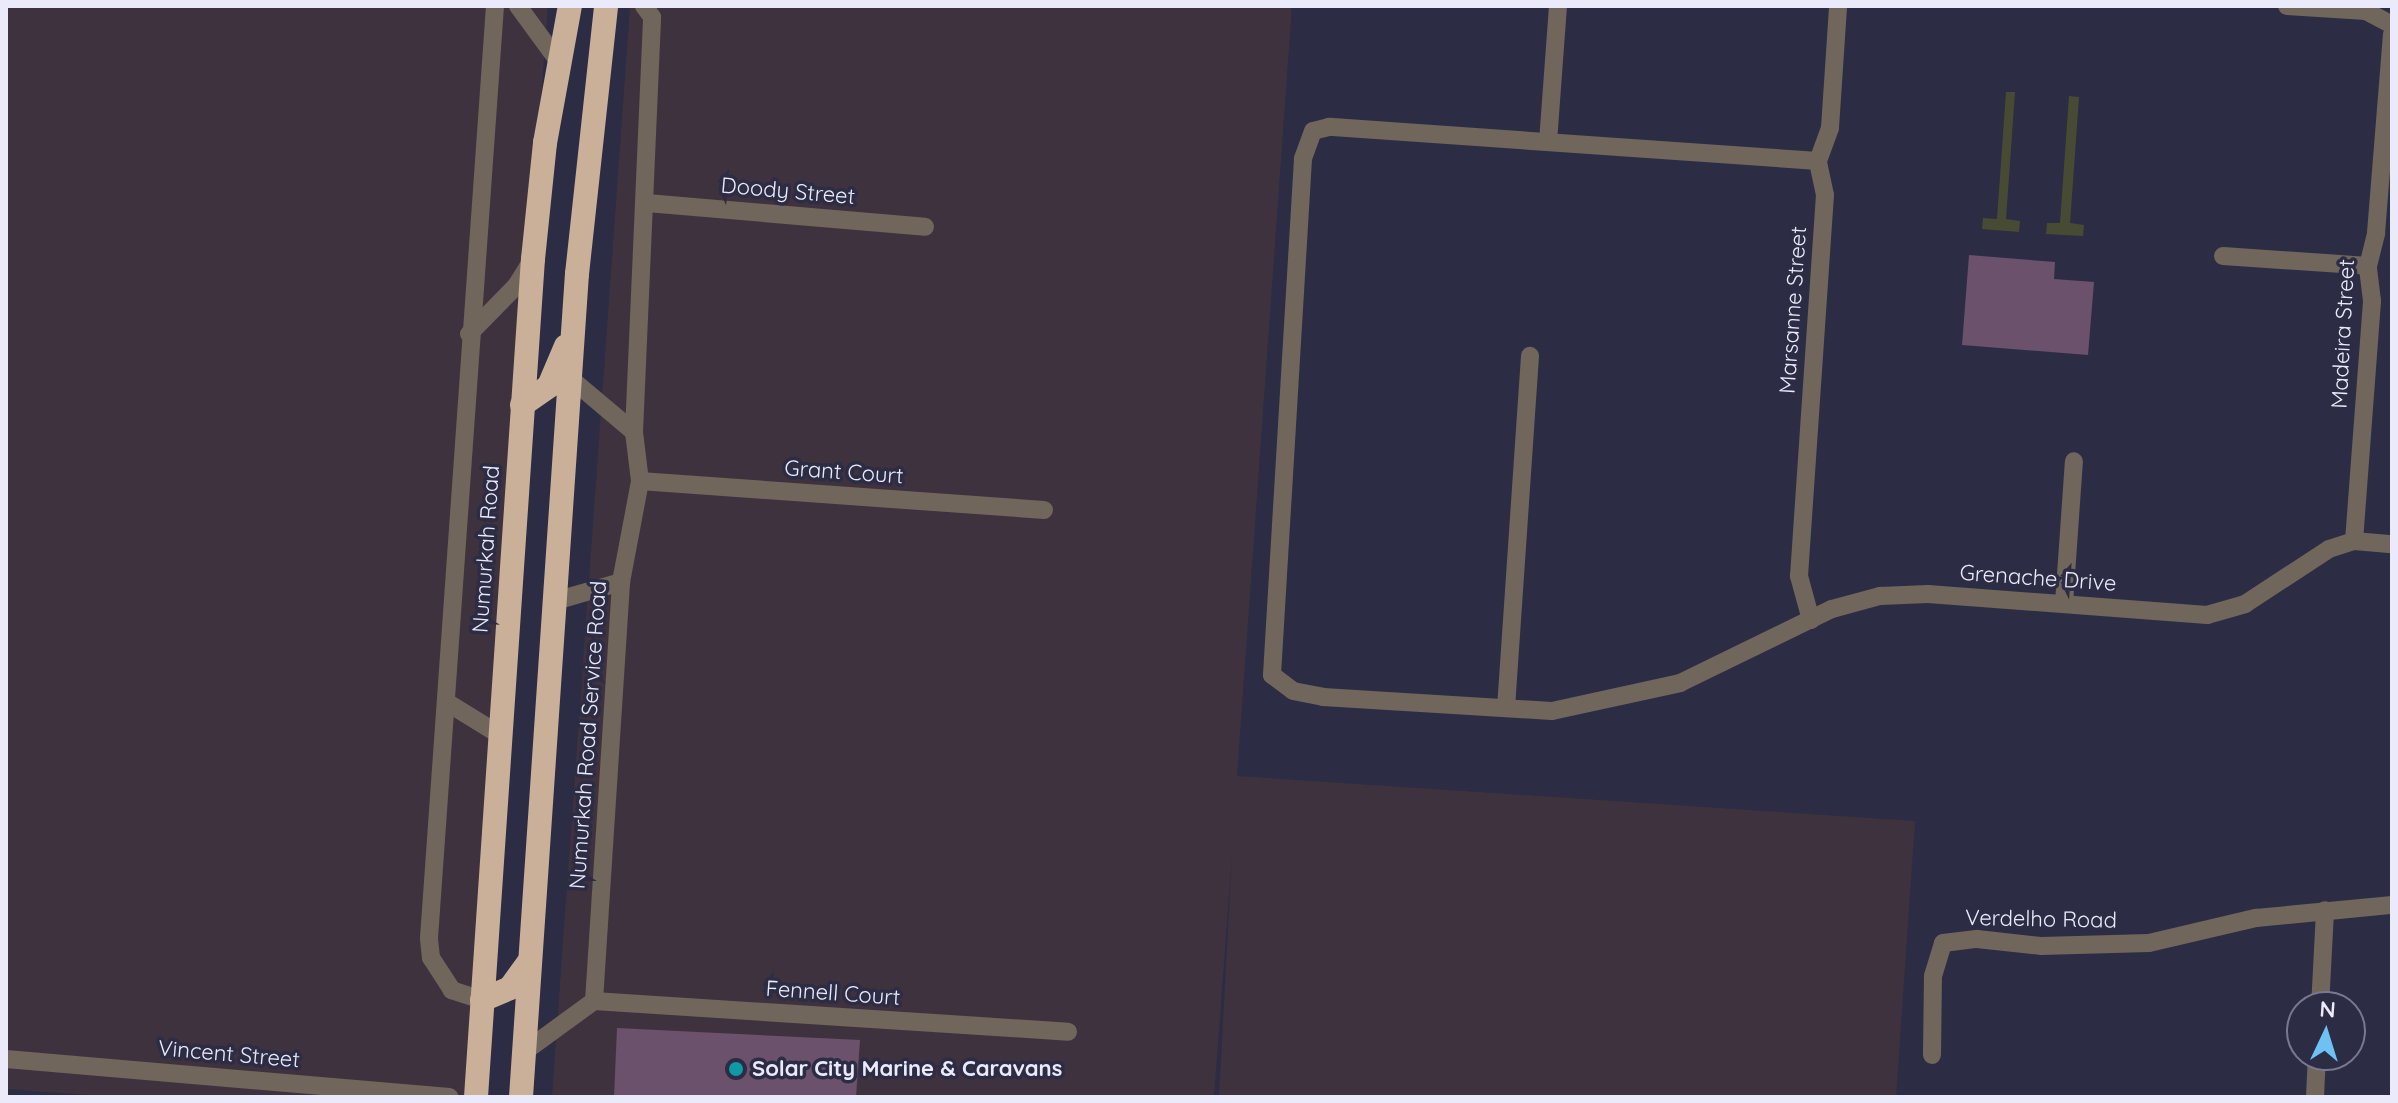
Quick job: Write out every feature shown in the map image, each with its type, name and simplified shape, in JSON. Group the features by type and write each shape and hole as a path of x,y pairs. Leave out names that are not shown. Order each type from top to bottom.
{"highway":[{"name":"Numurkah Road","path":"476,1097 533,259 559,62 570,6"},
{"path":"521,1097 573,325 606,6"},
{"path":"522,405 549,386 573,325"},
{"path":"482,1000 510,988 530,960"}],"street":[{"path":"482,1000 452,990 431,958 429,938 448,703 469,334 495,6"},
{"path":"518,6 559,62"},
{"name":"Numurkah Road Service Road","path":"594,1001 621,582 640,481 634,432 647,203 652,17 644,6"},
{"path":"1558,6 1548,142 1818,161"},
{"name":"Marsanne Street","path":"1811,620 1799,576 1825,195 1818,161 1830,128 1838,6"},
{"path":"2287,6 2366,11 2392,25"},
{"name":"Madeira Street","path":"2354,541 2372,301 2368,266 2376,233 2392,34"},
{"name":"Grenache Drive","path":"1548,142 1329,127 1313,131 1303,159 1272,675 1293,691 1323,697 1552,711 1680,683 1811,620 1880,596 1928,594 2226,612 2262,594 2302,563 2354,541 2392,544"},
{"name":"Doody Street","path":"647,203 925,227"},
{"path":"2223,256 2368,266"},
{"path":"469,334 516,286 533,259"},
{"path":"1506,708 1530,356"},
{"path":"570,378 634,432"},
{"path":"2064,603 2074,461"},
{"name":"Grant Court","path":"640,481 1044,510"},
{"path":"555,601 621,582"},
{"path":"448,703 500,735"},
{"name":"Verdelho Road","path":"1932,1055 1933,976 1943,943 1977,939 2041,946 2149,943 2256,918 2392,905"},
{"path":"2321,991 2325,910"},
{"path":"524,1052 594,1001"},
{"name":"Fennell Court","path":"594,1001 1068,1032"},
{"name":"Vincent Street","path":"6,1059 449,1097"},
{"path":"2315,1097 2316,1071"}],"shaded area":[{"path":"6,6 548,6 464,1097 113,1097 6,1089"},
{"path":"630,6 1292,6 1237,776 1915,821 1896,1097 1219,1097 1232,855 1214,1097 552,1097"}],"green space":[{"path":"2006,92 2015,92 2006,219 2020,221 2019,232 1982,229 1983,218 1997,219"},
{"path":"2069,96 2079,97 2070,223 2084,225 2083,236 2046,234 2047,223 2060,223"}],"building":[{"path":"1969,255 2055,262 2054,279 2094,282 2088,355 1962,345"},
{"name":"Solar City Marine & Caravans","path":"617,1028 860,1040 856,1097 614,1097"}],"place":[{"name":"Solar City Marine & Caravans","path":"736,1069"}]}
